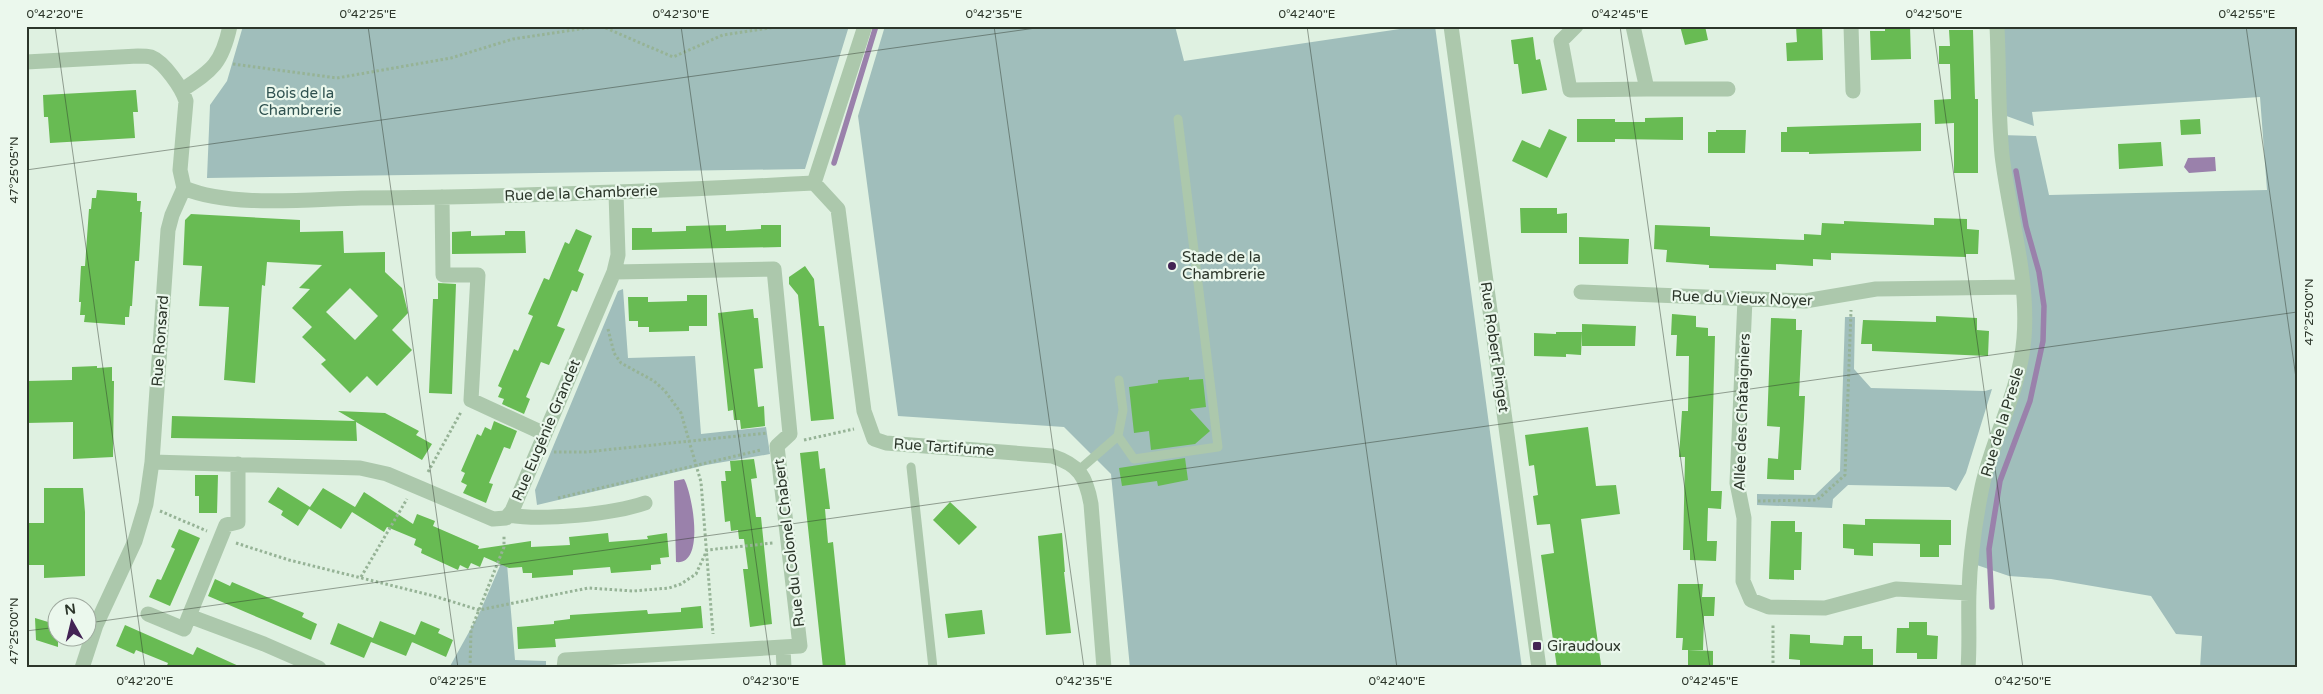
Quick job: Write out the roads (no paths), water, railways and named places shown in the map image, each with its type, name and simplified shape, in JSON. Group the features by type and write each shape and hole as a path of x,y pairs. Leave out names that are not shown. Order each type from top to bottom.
{"street":[{"path":"182,90 205,75 218,62 226,43 230,26"},
{"path":"814,184 864,26"},
{"name":"Rue Robert Pinget","path":"1451,26 1539,668"},
{"path":"1576,26 1562,41 1570,90 1728,89"},
{"path":"1632,26 1647,89"},
{"path":"1851,26 1852,91"},
{"name":"Rue de la Presle","path":"1968,668 1969,593 1974,530 1982,487 1994,441 2012,398 2024,338 2023,286 2002,154 1997,26"},
{"path":"26,62 138,56 151,57 163,66 182,90 186,101 180,170 184,188"},
{"name":"Rue de la Chambrerie","path":"184,188 199,194 245,199 616,193 814,184"},
{"name":"Rue Tartifume","path":"814,184 838,209 864,411 874,439 886,443 1052,456 1066,460 1079,470"},
{"name":"Rue Ronsard","path":"82,668 96,626 135,541 146,504 152,462 168,230 172,215 184,188"},
{"name":"Rue Eugénie Grandet","path":"152,462 345,467 375,470 406,481 493,519 507,517 614,272 618,255 616,193"},
{"path":"442,197 443,275 478,275 471,400 542,440"},
{"name":"Rue du Colonel Chabert","path":"614,272 774,268 790,434 781,442 788,541 800,646 783,647 784,668"},
{"name":"Rue du Vieux Noyer","path":"1581,292 1806,301 1876,289 2023,286"},
{"name":"Allée des Châtaigniers","path":"1746,299 1737,484 1744,518 1743,581 1751,600 1774,607 1825,608 1896,589 1969,593"},
{"path":"148,614 184,629 226,524 238,522 238,464"},
{"path":"1079,470 1087,485 1091,504 1104,668"},
{"path":"507,517 617,511 645,504"},
{"path":"189,616 264,644 319,668"},
{"path":"564,668 565,660 783,647"}],"lane":[{"path":"1118,436 1134,459 1218,447 1178,119"},
{"path":"1079,470 1118,436 1123,410 1120,380"},
{"path":"911,467 933,668"}],"waterway":[{"path":"834,163 876,26"},
{"path":"1992,607 1989,549 2000,481 2030,401 2043,341 2044,306 2039,272 2026,226 2016,171"}],"place":[{"name":"Stade de la Chambrerie","path":"1172,266"},
{"name":"Giraudoux","path":"1537,646"}],"park label":[{"name":"Bois de la Chambrerie","path":"300,102"}]}
